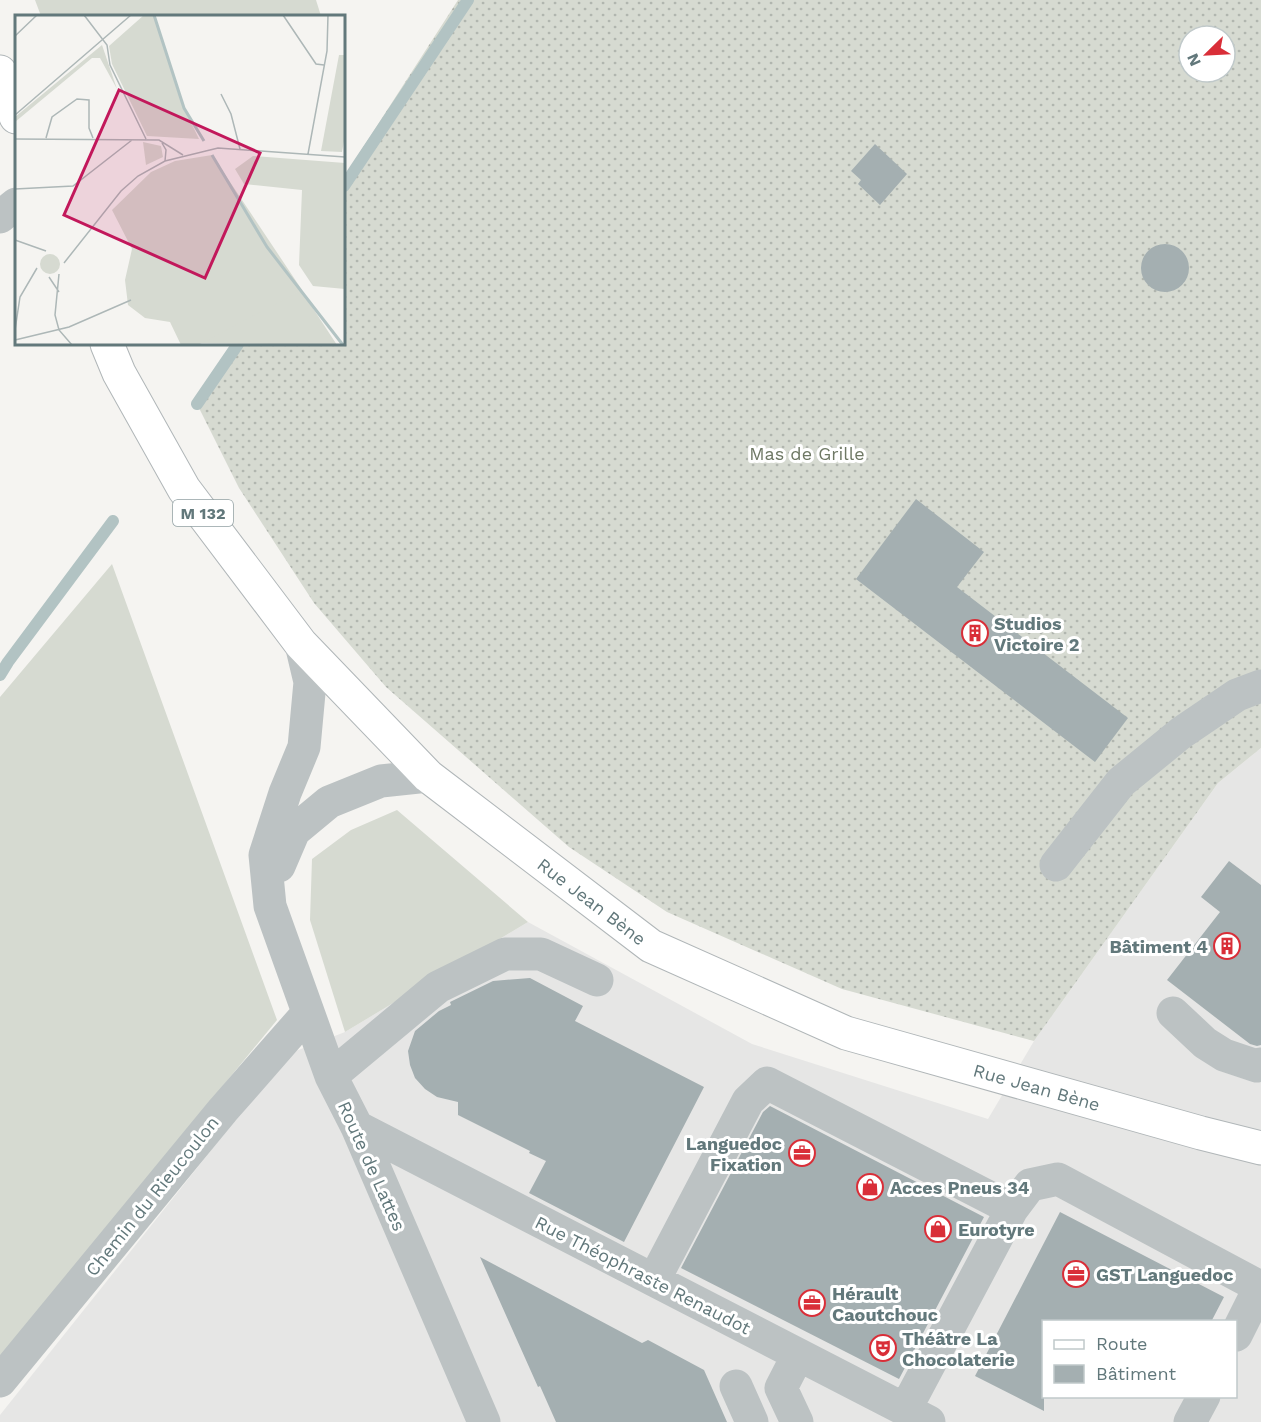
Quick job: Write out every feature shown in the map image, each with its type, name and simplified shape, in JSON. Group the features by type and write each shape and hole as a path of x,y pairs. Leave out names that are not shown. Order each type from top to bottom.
{"main road":[{"path":"0,72 15,114"},
{"name":"Rue Jean Bène","path":"113,358 184,489 301,644 428,776 651,946 846,1033 1261,1148"}],"street":[{"path":"0,217 15,205"},
{"name":"Route de Lattes","path":"301,644 310,682 304,747 285,793 265,855 270,906 331,1076 357,1127 484,1422"},
{"path":"1056,865 1120,782 1181,733 1227,701 1261,686"},
{"name":"Route de Lattes","path":"270,906 276,873 294,831 329,802 381,781 428,776"},
{"path":"331,1076 438,987 505,954 541,954 597,980"},
{"path":"1173,1012 1205,1043 1224,1055 1257,1066 1261,1064"},
{"name":"Chemin du Rieucoulon","path":"0,1381 223,1110 308,1013"},
{"path":"654,1281 748,1101 767,1083 1012,1209"},
{"name":"Rue Théophraste Renaudot","path":"357,1127 917,1416"},
{"path":"917,1416 1012,1209 1030,1185 1058,1179 1260,1287 1237,1333"},
{"path":"796,1422 781,1388 798,1354"},
{"path":"736,1386 752,1422"},
{"path":"1190,1422 1203,1398"}],"shaded area":[{"path":"1261,748 1261,1422 0,1422 0,1415 288,1054 345,1032 528,922 752,1044 988,1119 1034,1041 1218,783"}],"green space":[{"path":"35,0 316,0 321,15 41,15"},
{"name":"Mas de Grille","path":"458,0 1261,0 1261,748 1218,783 1034,1041 842,989 667,912 569,847 386,687 314,603 239,488 197,404 235,345 345,345 345,175"},
{"path":"112,564 277,1020 0,1358 0,697"},
{"path":"397,810 528,922 345,1032 310,920 312,859 351,830"}],"building":[{"path":"875,144 907,174 880,205 858,184 861,180 851,171"},
{"path":"1160,244 1170,244 1185,254 1189,268 1188,277 1179,288 1170,292 1160,292 1145,282 1141,273 1141,263 1151,248"},
{"name":"Studios Victoire 2","path":"916,499 984,552 957,587 1128,718 1095,762 856,579"},
{"name":"Bâtiment 4","path":"1229,861 1261,885 1261,1045 1257,1046 1250,1044 1167,980 1220,912 1201,897"},
{"path":"530,978 583,1006 575,1021 704,1087 624,1242 529,1193 546,1161 458,1115 458,1102 437,1097 425,1089 415,1078 410,1065 408,1051 415,1031 439,1011 451,1005 450,1002 493,981"},
{"path":"770,1106 984,1217 899,1379 681,1268 763,1112"},
{"path":"1060,1212 1224,1297 1212,1320 1042,1320 1044,1411 975,1376"},
{"path":"480,1257 642,1343 648,1340 704,1370 727,1422 556,1422"}],"waterway":[{"path":"345,184 468,0"},
{"path":"197,404 237,345"},
{"path":"0,675 113,521"}],"place":[{"name":"Studios Victoire 2","path":"975,633"},
{"name":"Bâtiment 4","path":"1227,946"},
{"name":"Languedoc Fixation","path":"802,1153"},
{"name":"Acces Pneus 34","path":"870,1187"},
{"name":"Eurotyre","path":"938,1229"},
{"name":"GST Languedoc","path":"1076,1274"},
{"name":"Hérault Caoutchouc","path":"812,1303"},
{"name":"Théâtre La Chocolaterie","path":"883,1348"}]}
